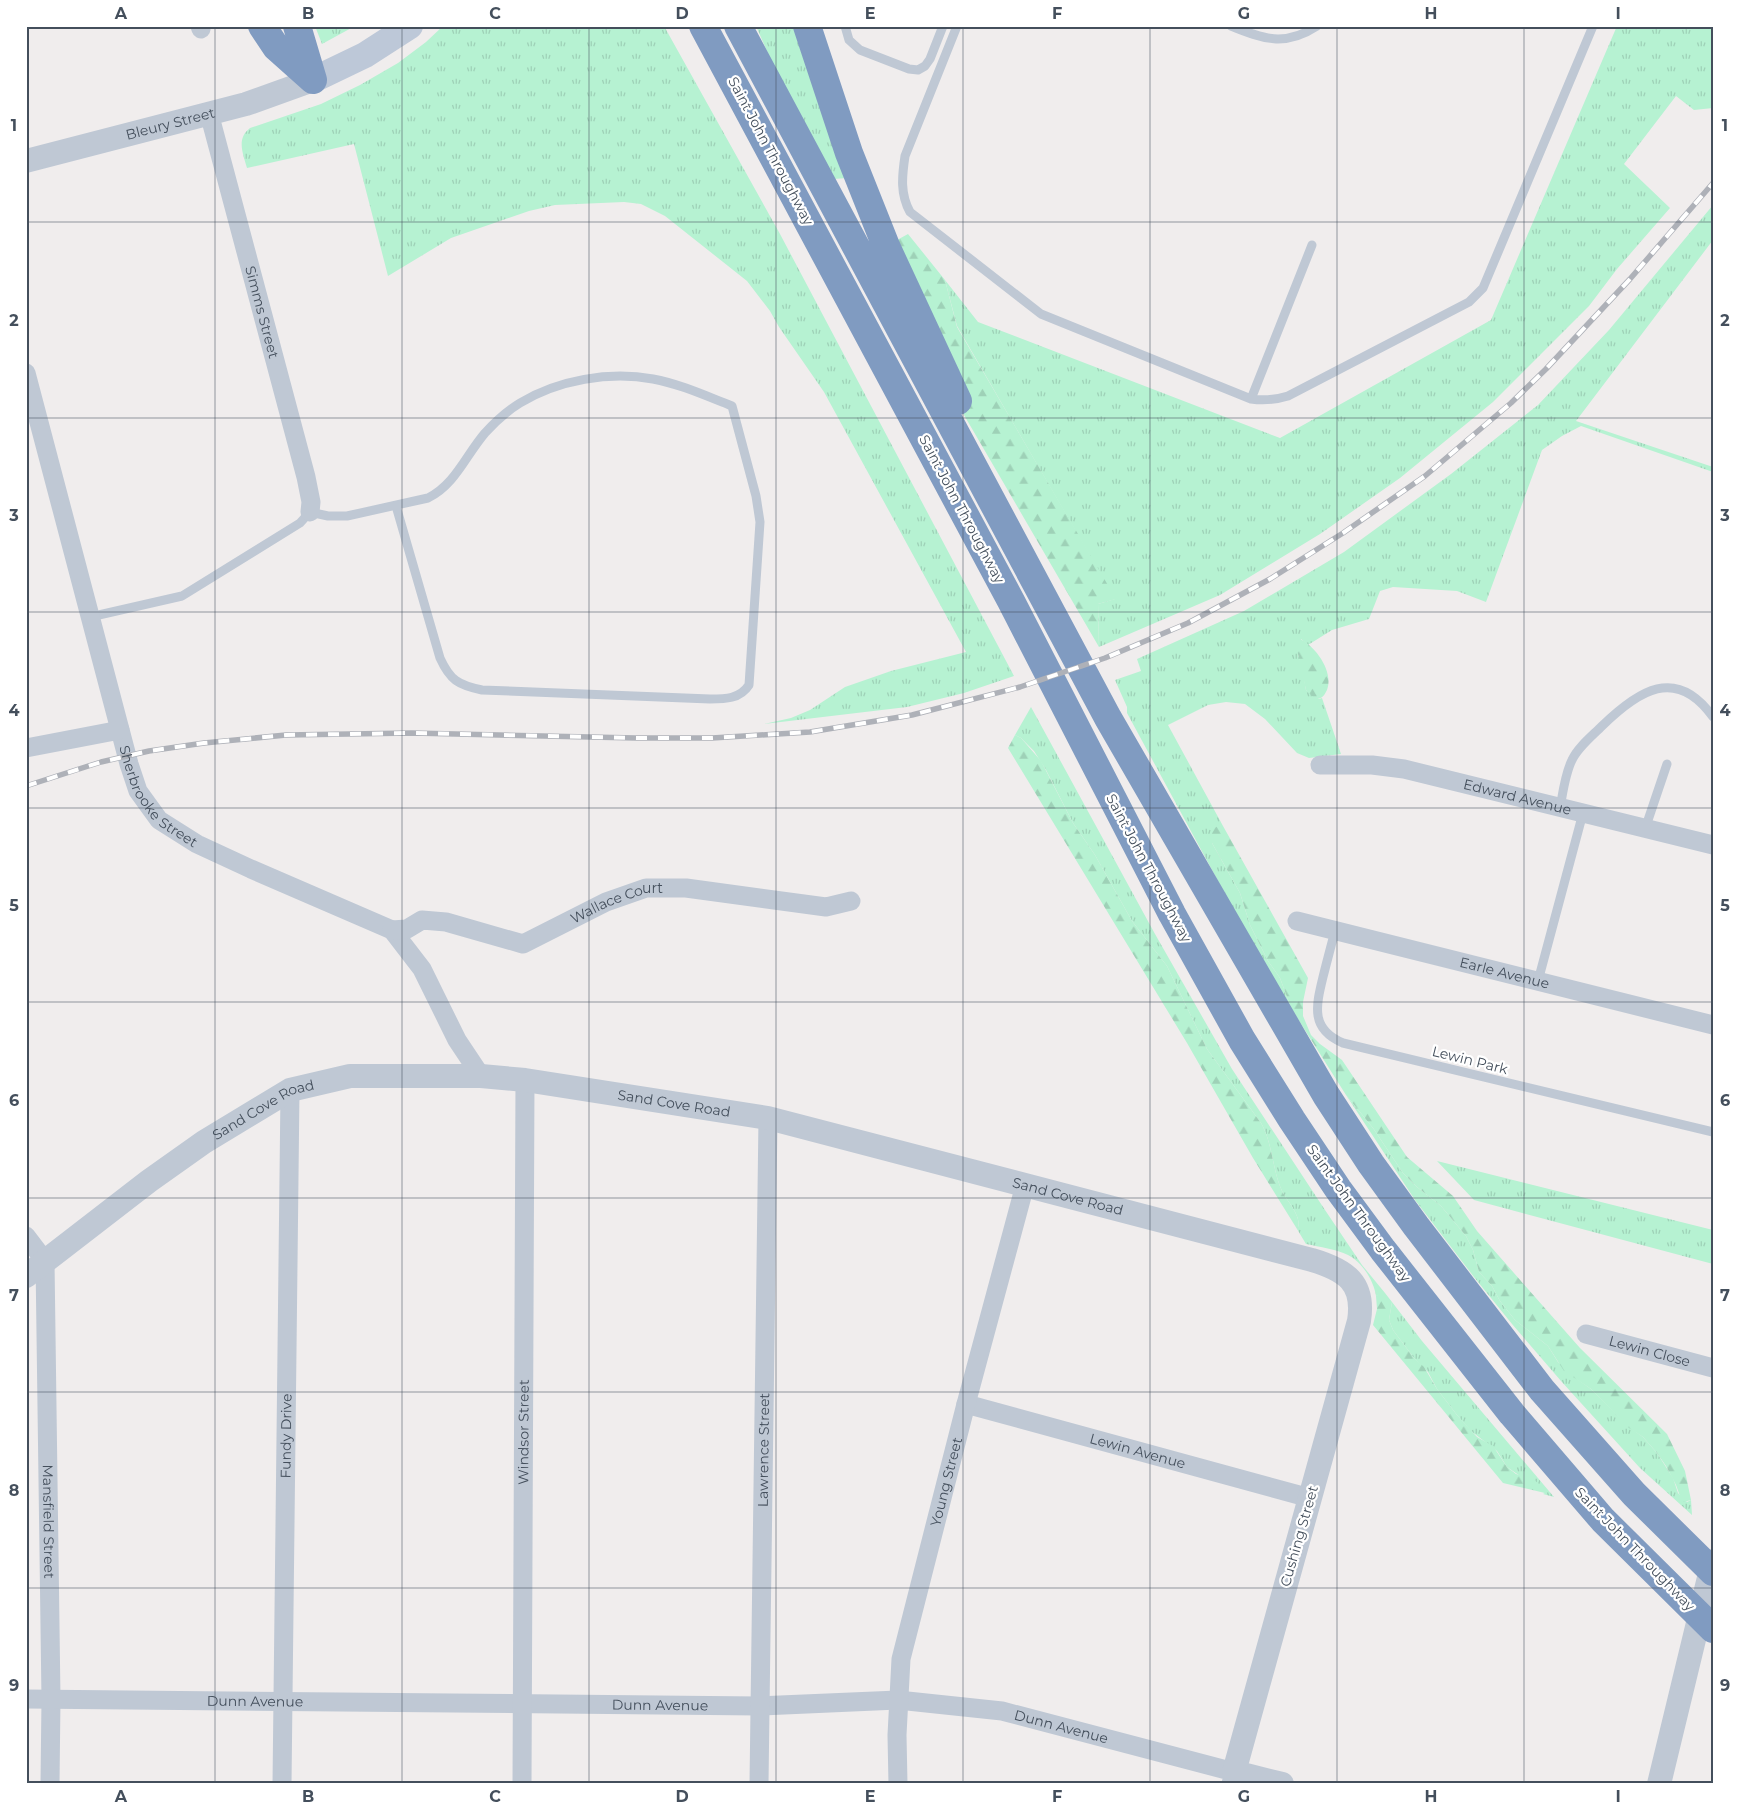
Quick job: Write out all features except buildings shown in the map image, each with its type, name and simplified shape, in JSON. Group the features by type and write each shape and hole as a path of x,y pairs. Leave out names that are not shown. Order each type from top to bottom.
{"highway":[{"path":"262,26 276,47 313,80"},
{"path":"297,26 313,80"},
{"name":"Saint John Throughway","path":"703,26 1011,601 1172,914 1242,1040 1338,1189 1366,1228 1512,1414 1603,1520 1704,1632"},
{"path":"738,26 1108,718 1326,1095 1371,1164 1416,1226 1542,1390 1634,1494 1713,1572"},
{"path":"807,26 849,152 886,246 964,415 1039,586"}],"main road":[{"path":"313,80 365,55 410,26"}],"street":[{"name":"Bleury Street","path":"26,161 246,104 313,80"},
{"name":"Simms Street","path":"209,114 308,486 311,502 310,512"},
{"name":"Sherbrooke Street","path":"26,373 120,730 138,791 159,820 197,844 251,870 392,930 422,968 457,1040 481,1076"},
{"path":"26,748 120,730"},
{"name":"Edward Avenue","path":"1320,765 1372,765 1404,770 1713,845"},
{"name":"Wallace Court","path":"392,930 407,929 422,920 446,922 523,944 606,902 646,888 686,888 826,906 851,901"},
{"name":"Earle Avenue","path":"1297,921 1713,1025"},
{"name":"Sand Cove Road","path":"26,1276 149,1181 204,1142 290,1090 350,1076 481,1076 525,1080 768,1118 1327,1265 1344,1273 1356,1289"},
{"name":"Windsor Street","path":"522,1784 525,1080"},
{"name":"Fundy Drive","path":"282,1784 290,1090"},
{"name":"Lawrence Street","path":"759,1784 768,1118"},
{"name":"Young Street","path":"898,1784 898,1700 901,1659 966,1404 1025,1185"},
{"path":"26,1236 46,1261"},
{"name":"Mansfield Street","path":"46,1261 51,1699 50,1784"},
{"name":"Cushing Street","path":"1232,1778 1360,1321 1360,1304 1356,1289"},
{"name":"Lewin Close","path":"1586,1334 1713,1368"},
{"name":"Lewin Avenue","path":"966,1404 1310,1498"},
{"path":"1664,1778 1704,1632 1713,1561"},
{"name":"Dunn Avenue","path":"26,1699 759,1706 898,1700 1002,1711 1232,1778 1282,1784"}],"lane":[{"path":"845,26 849,40 860,50 908,69 918,70 925,66 930,59 943,26"},
{"path":"957,26 905,156 902,192 910,212 1041,314 1251,399 1269,401 1288,396 1469,302 1477,295 1482,288 1593,26"},
{"path":"1231,26 1257,36 1279,40 1304,34 1317,26"},
{"path":"1251,399 1312,245"},
{"path":"90,617 182,596 300,523 310,512 328,516 347,516 428,498 439,493 472,449 504,415 518,404 532,396 569,383 603,377 635,377 669,383 732,406 756,496 760,522 749,685 739,695 710,699 482,690 456,682 448,674 440,658 396,506"},
{"path":"1560,808 1569,768 1576,752 1621,708 1637,696 1655,689 1678,689 1698,699 1713,717"},
{"path":"1645,829 1667,764"},
{"path":"1538,981 1583,813"},
{"name":"Lewin Park","path":"1335,931 1316,1003 1323,1029 1343,1044 1713,1132"}],"green space":[{"path":"315,26 355,26 322,44"},
{"path":"443,26 664,26 780,234 1014,676 964,693 907,707 764,724 791,718 810,710 845,687 891,671 966,652 824,392 770,311 747,281 665,216 641,204 624,202 555,205 529,211 451,238 388,276 354,144 247,168 242,152 242,142 243,137 250,128 321,104 360,85 398,63 426,42"},
{"path":"756,26 795,26 848,178 833,179 778,76"},
{"path":"1617,26 1713,26 1713,108 1694,110 1676,96 1624,164 1670,208 1617,269 1589,306 1493,402 1400,478 1320,534 1220,595 1099,647 1098,604 1115,599 957,326 945,280 978,322 1280,438 1491,320"},
{"path":"1713,205 1713,240 1576,421 1713,467 1713,472 1581,426 1542,450 1486,602 1457,591 1393,587 1380,591 1369,619 1332,630 1308,645 1301,639 1298,655 1306,690 1319,699 1322,698 1341,754 1309,758 1297,753 1265,719 1245,704 1226,702 1208,705 1168,725 1223,826 1218,826 1212,843 1240,893 1250,925 1268,961 1280,978 1291,1008 1277,990 1127,713 1127,707 1115,680 1141,671 1137,659 1244,611 1344,552 1451,474 1538,405 1609,330"},
{"path":"908,234 945,280 957,327 1116,599 1098,604 1099,647 964,415 886,246"},
{"path":"1300,639 1312,647 1325,667 1328,683 1327,690 1322,697 1315,699 1306,690 1296,645 1296,641"},
{"path":"1031,707 1155,934 1232,1069 1362,1265 1385,1293 1376,1296 1373,1284 1366,1272 1353,1258 1328,1248 1306,1244 1297,1229 1299,1225 1297,1215 1279,1183 1268,1139 1261,1123 1207,1049 1167,966 1132,921 1095,855 1073,823 1046,770 1034,751 1021,738 1015,735"},
{"path":"1015,735 1021,738 1041,761 1073,823 1095,855 1132,921 1167,966 1207,1049 1261,1123 1268,1139 1282,1191 1297,1215 1299,1225 1297,1229 1253,1158 1187,1043 1008,748"},
{"path":"1223,826 1308,978 1303,1002 1303,1016 1311,1035 1342,1060 1407,1157 1453,1196 1477,1231 1580,1348 1667,1434 1685,1471 1691,1500 1684,1502 1681,1499 1666,1466 1643,1437 1629,1428 1591,1389 1564,1371 1548,1346 1515,1320 1500,1301 1492,1286 1479,1272 1473,1250 1466,1236 1441,1206 1403,1173 1373,1128 1346,1095 1291,1008 1280,978 1268,961 1250,925 1240,893 1212,843 1210,836 1212,829"},
{"path":"1346,1095 1373,1128 1403,1173 1441,1206 1466,1236 1473,1250 1479,1272 1492,1286 1500,1301 1515,1320 1548,1346 1558,1362 1591,1389 1629,1427 1643,1437 1657,1453 1673,1478 1678,1493 1687,1502 1691,1500 1692,1515 1640,1468 1512,1324 1415,1200"},
{"path":"1437,1161 1713,1230 1713,1264 1474,1200"},
{"path":"1385,1293 1392,1302 1389,1320 1393,1330 1414,1358 1424,1367 1437,1389 1457,1415 1477,1437 1493,1446 1507,1467 1516,1474 1533,1479 1545,1489 1545,1493 1503,1483 1373,1325 1377,1309 1376,1296"},
{"path":"1392,1302 1422,1341 1554,1497 1543,1494 1545,1493 1507,1467 1497,1451 1471,1431 1457,1415 1437,1389 1428,1372 1414,1358 1393,1330 1389,1320"}],"railway":[{"path":"26,786 101,762 149,751 204,743 286,735 412,733 712,738 810,732 912,715 1020,687 1105,658 1188,623 1270,579 1343,533 1425,476 1511,403 1546,369 1630,279 1713,183"}]}
